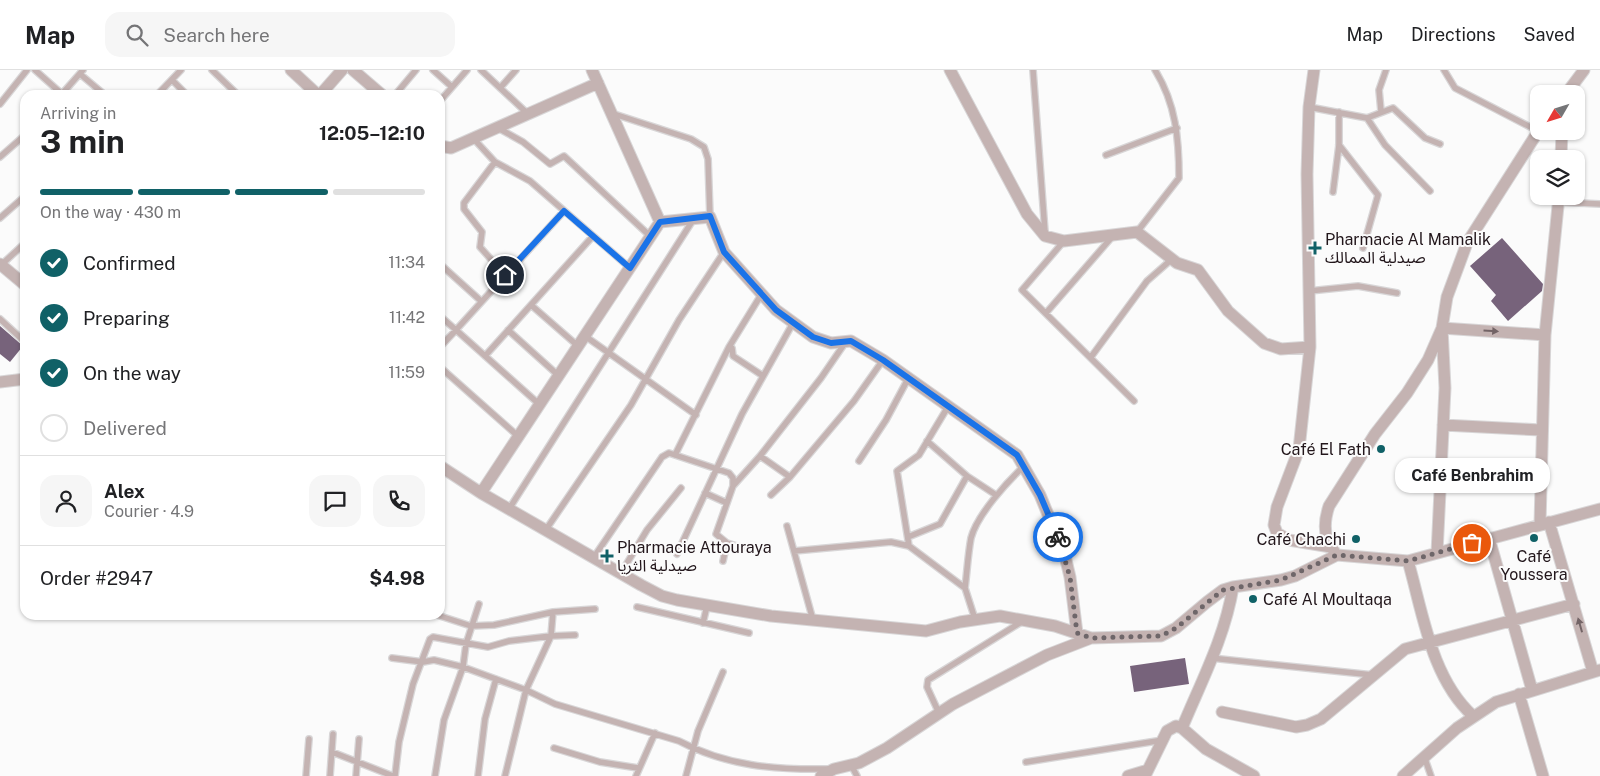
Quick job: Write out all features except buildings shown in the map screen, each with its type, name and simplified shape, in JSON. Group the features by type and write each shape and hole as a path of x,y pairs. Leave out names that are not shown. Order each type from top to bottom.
{"street":[{"path":"291,70 313,90"},
{"path":"324,90 342,70"},
{"path":"592,70 660,222"},
{"path":"950,70 1027,214 1045,236 1064,241 1137,232 1179,264 1198,270 1228,311 1268,346 1281,349 1310,347"},
{"path":"1314,70 1309,107 1306,248 1310,347 1298,449 1277,507 1274,525 1277,533 1289,540 1334,551 1408,561 1600,509"},
{"path":"1573,85 1584,70"},
{"path":"358,72 377,90"},
{"path":"445,147 451,148 472,137 598,83"},
{"path":"1437,553 1445,388 1442,328 1446,297 1467,243 1532,140"},
{"path":"1403,776 1473,716 1496,702 1597,671 1545,523 1541,430 1545,335 1558,205"},
{"path":"481,493 660,222 710,216 724,252 761,295 793,323 822,341 836,343 852,342 883,360 1014,452 1040,495 1065,556 1070,577 1077,633"},
{"path":"0,265 20,281"},
{"path":"1442,328 1545,335"},
{"path":"1334,551 1325,529 1329,506 1374,434 1407,393 1428,360 1442,328"},
{"path":"0,382 20,380"},
{"path":"1443,425 1541,430"},
{"path":"445,469 509,510 662,596 707,606 812,620 926,631 975,619 1000,616 1077,633 1091,638"},
{"path":"1489,538 1532,690"},
{"path":"821,776 887,748 939,713 1039,659 1091,638 1161,636 1176,628 1212,598 1233,587 1281,580 1334,551"},
{"path":"1408,561 1431,642 1446,682 1461,706 1473,716"},
{"path":"1182,728 1228,616 1233,587"},
{"path":"1222,712 1296,726 1307,725 1321,719 1405,650 1574,604"},
{"path":"1519,694 1543,776"},
{"path":"1128,776 1147,773 1171,727 1182,728 1206,750 1254,776"}],"lane":[{"path":"0,104 27,70"},
{"path":"35,70 57,90"},
{"path":"162,90 181,70"},
{"path":"212,70 233,90"},
{"path":"398,90 416,70"},
{"path":"433,70 452,87"},
{"path":"445,95 467,70"},
{"path":"481,70 528,114"},
{"path":"500,88 516,70"},
{"path":"1034,70 1045,236"},
{"path":"1137,232 1179,178 1177,128 1169,95 1155,70"},
{"path":"1380,111 1379,90 1386,70"},
{"path":"1444,70 1455,88 1530,126"},
{"path":"66,90 81,72 100,90"},
{"path":"172,80 182,90"},
{"path":"1309,107 1367,118 1380,111 1392,108 1425,138 1440,144"},
{"path":"611,112 691,139 704,147 708,159 710,216"},
{"path":"1333,192 1339,145 1339,112"},
{"path":"1367,118 1385,145 1430,191"},
{"path":"496,127 522,142 550,164 564,156 650,236"},
{"path":"1106,155 1177,128"},
{"path":"472,137 496,162 530,182 630,268"},
{"path":"0,157 20,139"},
{"path":"1339,145 1378,195 1363,248"},
{"path":"496,162 464,203 464,209 482,232 480,247 505,275"},
{"path":"0,218 20,200"},
{"path":"1585,202 1600,204"},
{"path":"445,342 564,211"},
{"path":"509,510 610,354 694,218"},
{"path":"485,356 593,236"},
{"path":"1046,313 1113,236"},
{"path":"1064,241 1022,289 1134,401"},
{"path":"0,265 20,247"},
{"path":"545,531 631,406 679,320 724,252"},
{"path":"1092,357 1147,281 1172,259"},
{"path":"445,269 481,301"},
{"path":"1309,291 1358,286 1397,293"},
{"path":"675,456 729,347 761,295"},
{"path":"532,305 582,341 610,354 696,415"},
{"path":"0,319 20,337"},
{"path":"445,320 540,405"},
{"path":"677,554 716,469 763,376 793,323"},
{"path":"508,330 559,376"},
{"path":"743,548 727,543 716,534 733,486 760,456 821,378 846,341"},
{"path":"729,347 732,348 733,356 763,376"},
{"path":"772,495 790,477 854,401 883,360"},
{"path":"445,371 519,437"},
{"path":"859,461 886,420 909,377"},
{"path":"909,546 897,471 919,455 949,405"},
{"path":"927,441 967,476 996,495"},
{"path":"594,557 662,457 669,454 716,469 731,476 733,486"},
{"path":"760,456 790,477"},
{"path":"975,619 965,588 971,537 996,495 1024,466"},
{"path":"908,537 940,524 967,476"},
{"path":"621,573 647,530 681,488"},
{"path":"705,493 726,503"},
{"path":"787,526 812,620"},
{"path":"794,551 891,542 909,546 965,588"},
{"path":"723,562 727,543"},
{"path":"436,776 444,720 463,667 466,644 478,604"},
{"path":"702,624 707,606"},
{"path":"637,607 702,624 750,633"},
{"path":"445,618 471,626 494,625 553,612 595,609"},
{"path":"505,776 526,690 550,636 553,612"},
{"path":"939,713 927,687 928,680 1023,621"},
{"path":"332,752 358,760 394,776 399,742 410,694 423,662 425,648 433,638 488,647 509,641 574,635"},
{"path":"392,658 423,662 434,660 463,667 526,690 555,704 655,733 720,759 759,768 834,769"},
{"path":"1211,658 1376,675"},
{"path":"686,776 692,749 723,672"},
{"path":"478,776 485,719 496,678"},
{"path":"636,776 655,733"},
{"path":"330,776 334,734"},
{"path":"306,776 309,739"},
{"path":"356,776 358,739"},
{"path":"1026,762 1163,740"},
{"path":"554,748 600,762 638,768"},
{"path":"1425,759 1431,776"},
{"path":"851,764 857,776"}],"way so far":[{"path":"1058,537 1070,577 1077,633 1091,638 1161,636 1176,628 1223,590 1295,576 1337,555 1408,561 1472,543"}],"place":[{"name":"Pharmacie Al Mamalik صيدلية الممالك","path":"1315,248"},
{"name":"Café El Fath","path":"1381,449"},
{"name":"Café Youssera","path":"1534,538"},
{"name":"Café Chachi","path":"1356,539"},
{"name":"Café Benbrahim","path":"1472,543"},
{"name":"Pharmacie Attouraya صيدلية الثريا","path":"607,556"},
{"name":"Café Al Moultaqa","path":"1253,599"}],"route":[{"path":"505,275 564,211 630,268 660,222 710,216 724,252 776,310 813,337 831,343 851,341 897,368 1014,452 1022,462 1040,495 1058,537"}]}
